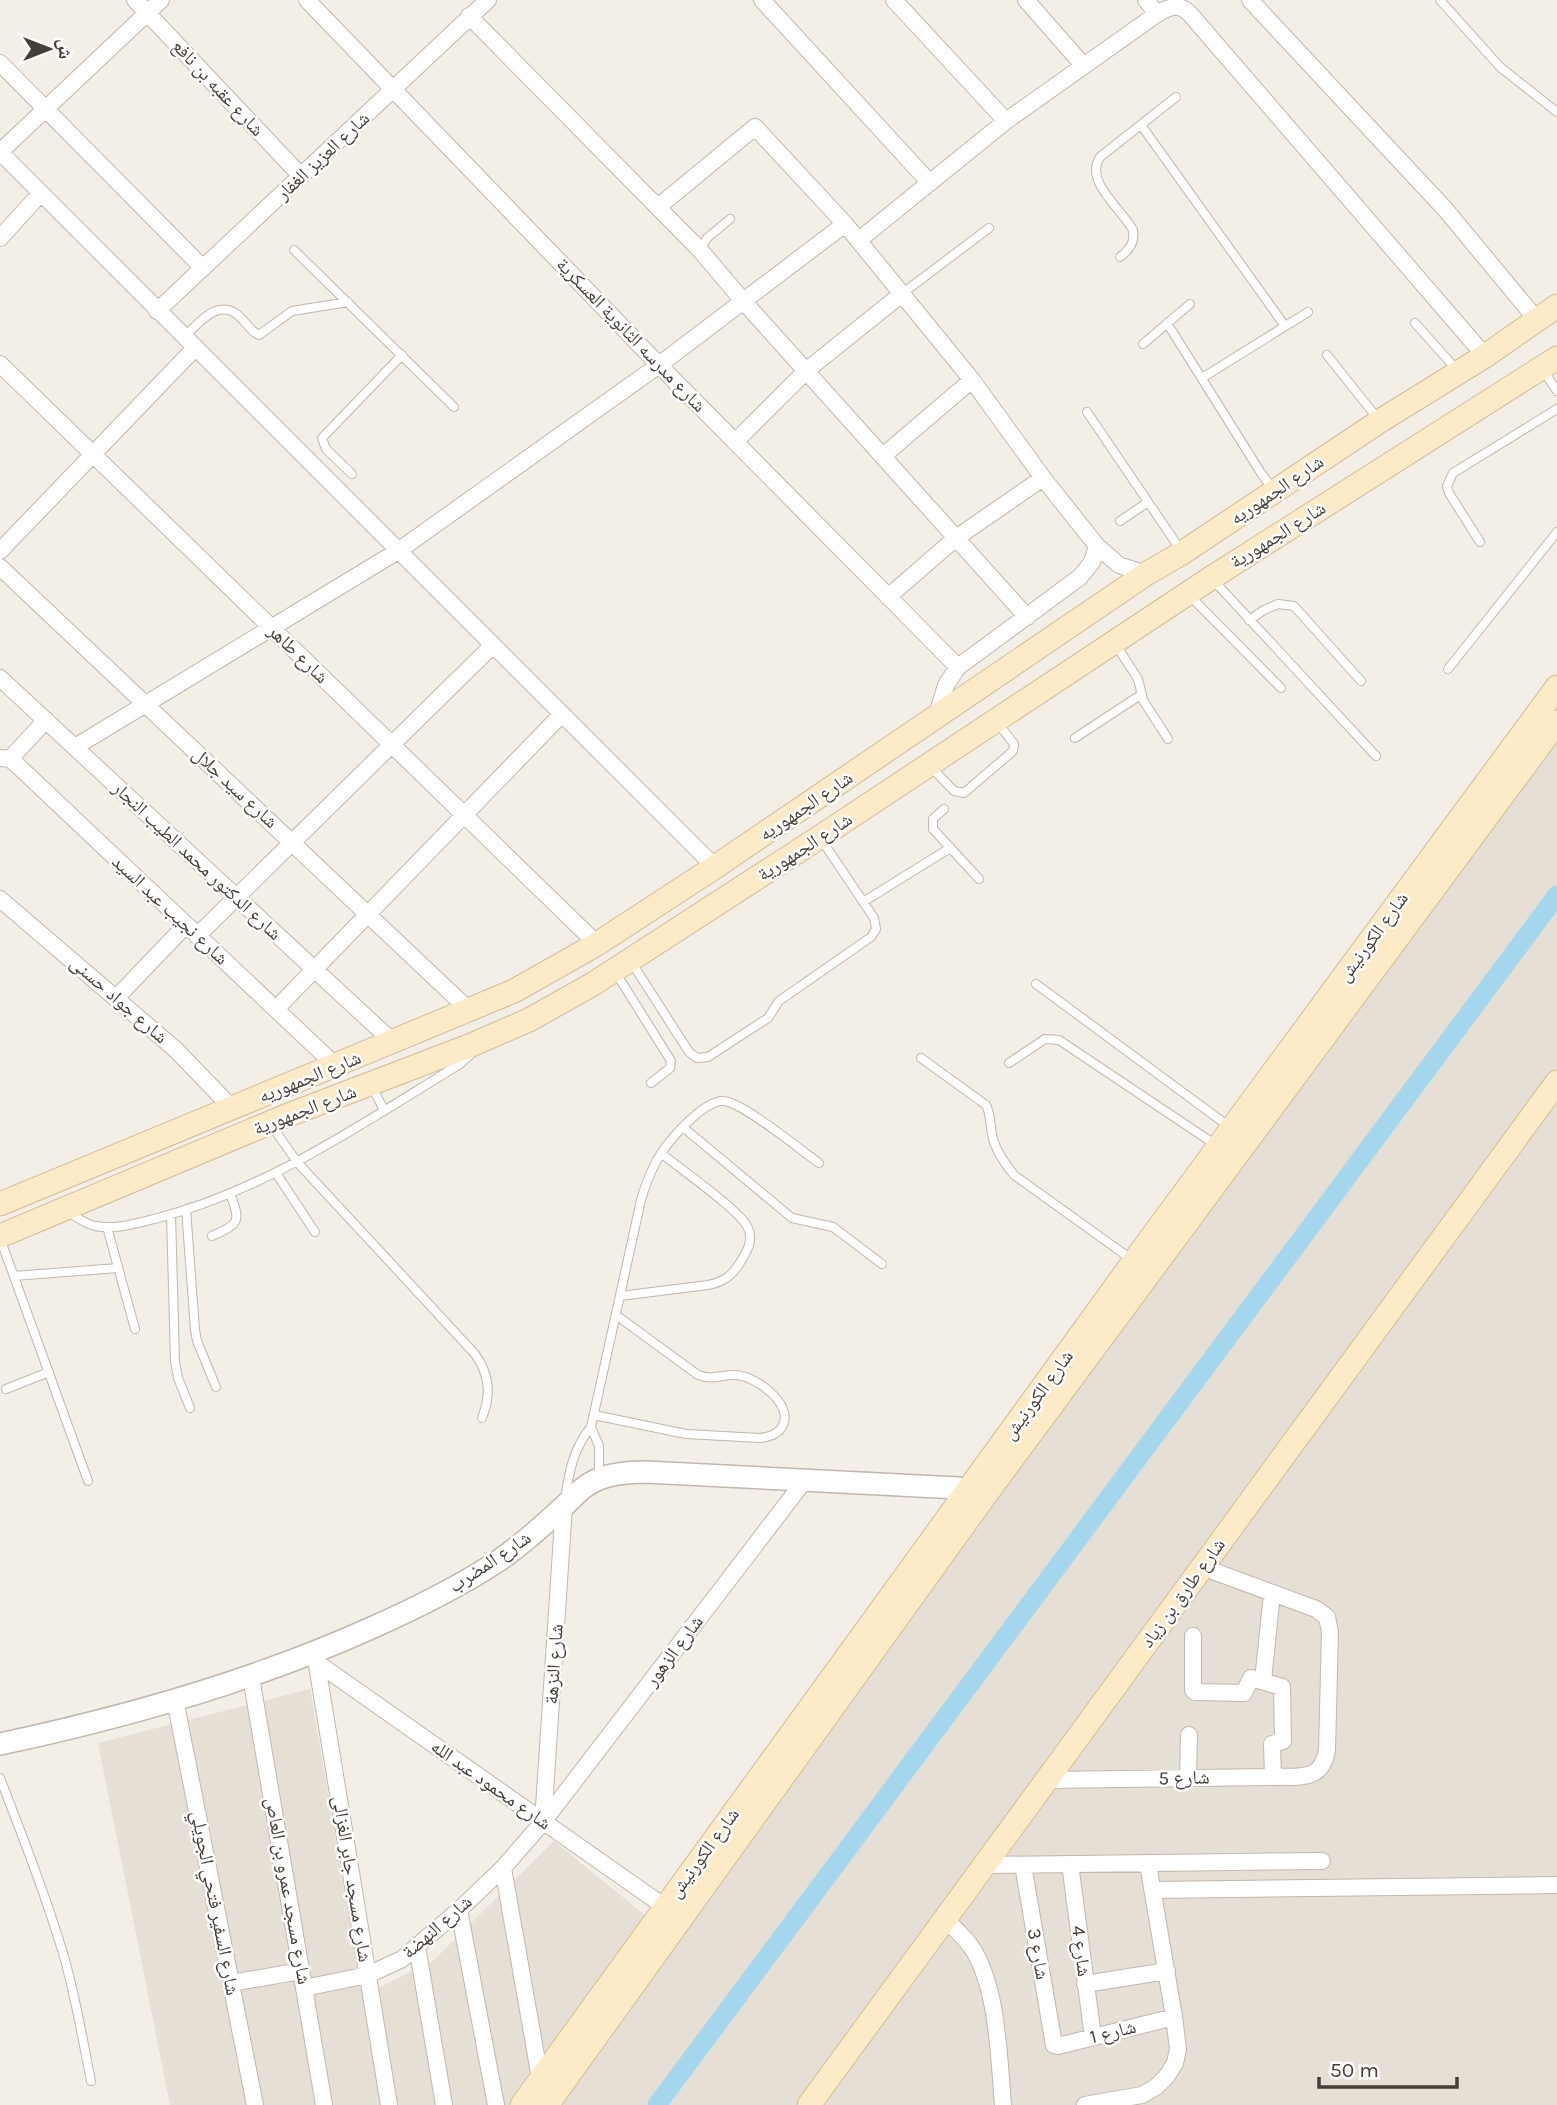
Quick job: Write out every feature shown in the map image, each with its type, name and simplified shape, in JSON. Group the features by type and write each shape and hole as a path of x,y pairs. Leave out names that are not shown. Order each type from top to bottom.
{"main road":[{"name":"شارع الجمهوريه","path":"0,1205 337,1067 514,991 597,944 1146,574 1182,553 1380,421 1485,356 1557,306"},
{"name":"شارع الجمهورية","path":"0,1237 270,1123 529,1020 622,965 1211,578 1549,363"},
{"path":"1069,627 1077,644 1092,657"},
{"path":"1035,650 1050,662 1056,680"},
{"name":"شارع الكورنيش","path":"547,2105 977,1493 1134,1261 1557,687"},
{"name":"شارع الكورنيش","path":"522,2105 665,1907 1557,722"},
{"name":"شارع طارق بن زياد","path":"810,2105 1557,1082"},
{"path":"51,1183 65,1209"}],"street":[{"name":"شارع عقبه بن نافع","path":"135,0 301,176"},
{"path":"162,0 0,152 189,343 331,469 398,551 715,867"},
{"name":"شارع مدرسه الثانوية العسكرية","path":"307,0 659,365 958,667"},
{"name":"شارع العزيز الغفار","path":"157,311 488,0"},
{"path":"762,0 930,183"},
{"path":"894,0 1006,121"},
{"path":"1026,0 1083,65"},
{"path":"1146,0 1157,14"},
{"path":"1250,0 1445,209 1537,320"},
{"path":"859,240 1006,121 1157,14 1173,6 1186,10 1485,356"},
{"path":"470,16 701,250 744,302 1027,617"},
{"path":"0,63 203,268"},
{"path":"657,207 755,127 845,224 903,293 1097,546 1119,565 1146,574"},
{"path":"0,238 41,193"},
{"path":"75,747 398,551 659,365 845,224"},
{"path":"735,442 807,370 903,293"},
{"path":"0,551 93,454 189,343"},
{"name":"شارع طاهر","path":"0,364 597,944"},
{"path":"884,455 972,380"},
{"path":"888,597 956,538 1043,478"},
{"path":"936,718 946,685 958,667 1080,577 1092,562 1097,546"},
{"name":"شارع سيد جلال","path":"0,567 470,1010"},
{"path":"117,997 192,930 236,897 493,645"},
{"name":"شارع الدكتور محمد الطيب النجار","path":"0,678 394,1043"},
{"path":"276,1009 562,714"},
{"path":"5,759 46,720"},
{"name":"شارع نجيب عبد السيد","path":"5,759 337,1067"},
{"name":"شارع جواد حسنى","path":"0,899 176,1049 232,1108"},
{"name":"شارع المضرب","path":"0,1744 66,1730 316,1658 457,1587 495,1563 586,1486 613,1474 646,1472 805,1480 977,1493"},
{"name":"شارع الزهور","path":"543,1822 805,1480"},
{"name":"شارع النزهة","path":"543,1822 564,1506"},
{"path":"1202,1567 1272,1592 1263,1681"},
{"name":"شارع 5","path":"1048,1780 1273,1777 1307,1775 1319,1771 1325,1762 1326,1750 1329,1623 1323,1613 1272,1592"},
{"path":"1193,1636 1195,1692 1244,1693 1250,1678 1279,1685 1282,1689 1283,1741 1272,1744 1273,1777"},
{"name":"شارع محمود عبد الله","path":"316,1658 665,1907"},
{"name":"شارع مسجد جابر الغزالى","path":"316,1658 389,2105"},
{"name":"شارع مسجد عمرو بن العاص","path":"251,1677 324,2105"},
{"name":"شارع السفير فتحي الجويلي","path":"175,1700 256,2105"},
{"path":"1188,1778 1189,1735"},
{"name":"شارع النهضة","path":"304,1988 368,1975 402,1959 503,1868 543,1822"},
{"path":"985,1865 1322,1861"},
{"name":"شارع 4","path":"1070,1864 1093,2037"},
{"path":"1085,2105 1142,2095 1156,2087 1175,2063 1178,2049 1174,2017 1148,1864"},
{"name":"شارع 3","path":"1023,1865 1053,2043"},
{"path":"503,1868 540,2078"},
{"path":"1153,1890 1557,1885"},
{"path":"459,1910 496,2105"},
{"path":"946,1919 968,1943 982,1970 996,2020 1003,2105"},
{"path":"417,1947 444,2105"},
{"path":"231,1983 301,1971"},
{"path":"1086,1984 1167,1971"},
{"name":"شارع 1","path":"1053,2043 1058,2046 1174,2017"}],"lane":[{"path":"1440,0 1500,67 1557,112"},
{"path":"1120,257 1130,248 1133,230 1100,184 1094,170 1100,157 1177,97"},
{"path":"1141,125 1285,326"},
{"path":"701,250 708,238 730,219"},
{"path":"903,293 989,228"},
{"path":"294,250 454,407"},
{"path":"189,343 210,313 219,309 234,312 259,335 292,311 348,302"},
{"path":"1143,344 1190,304"},
{"path":"1202,378 1308,312"},
{"path":"1167,323 1275,491"},
{"path":"1415,323 1460,372"},
{"path":"352,474 331,469 323,445 324,434 402,355"},
{"path":"1326,355 1380,421"},
{"path":"1549,363 1557,391"},
{"path":"1480,542 1449,493 1449,479 1453,473 1557,409"},
{"path":"1087,412 1182,553"},
{"path":"1120,520 1148,502"},
{"path":"1448,669 1557,532"},
{"path":"1211,578 1376,756"},
{"path":"1188,594 1281,688"},
{"path":"1249,620 1278,604 1294,607 1362,681"},
{"path":"1114,643 1138,679 1142,694 1168,739"},
{"path":"1075,738 1142,694"},
{"path":"928,764 954,791 966,791 1013,751 1014,744 995,719"},
{"path":"944,809 933,818 932,826 979,879"},
{"path":"622,965 692,1056 703,1059 768,1018 779,1001 875,933 876,923 820,837"},
{"path":"863,902 950,848"},
{"path":"622,965 671,1061 670,1068 651,1083"},
{"path":"1036,984 1225,1138"},
{"path":"1009,1063 1045,1039 1059,1040 1225,1138"},
{"path":"65,1209 93,1226 107,1227 172,1214 230,1194 297,1162 460,1064 482,1040"},
{"path":"921,1058 986,1105 995,1145 1014,1175 1134,1261"},
{"path":"371,1084 384,1110"},
{"path":"564,1506 574,1454 591,1427 641,1200 661,1153 707,1106 724,1101 733,1103 819,1163"},
{"path":"270,1123 297,1162 475,1354 483,1366 489,1392 482,1418"},
{"path":"684,1128 792,1218 833,1227 882,1264"},
{"path":"620,1296 722,1281 734,1273 750,1243 747,1226 741,1219 661,1153"},
{"path":"276,1173 315,1231"},
{"path":"212,1236 233,1226 237,1220 238,1215 230,1194"},
{"path":"186,1209 195,1330 216,1387"},
{"path":"172,1214 175,1361 178,1378 190,1408"},
{"path":"107,1227 135,1329"},
{"path":"0,1237 88,1481"},
{"path":"14,1276 118,1268"},
{"path":"594,1415 686,1434 761,1438 778,1432 785,1416 778,1399 750,1379 737,1375 714,1379 698,1375 616,1315"},
{"path":"6,1389 49,1372"},
{"path":"591,1427 599,1446 598,1479"},
{"path":"0,1778 63,1952 91,2081"}],"shaded area":[{"path":"1557,711 1557,2105 170,2105 98,1743 310,1689 363,1996 434,1960 554,1841 663,1930"}],"waterway":[{"path":"657,2105 1557,895"}]}
